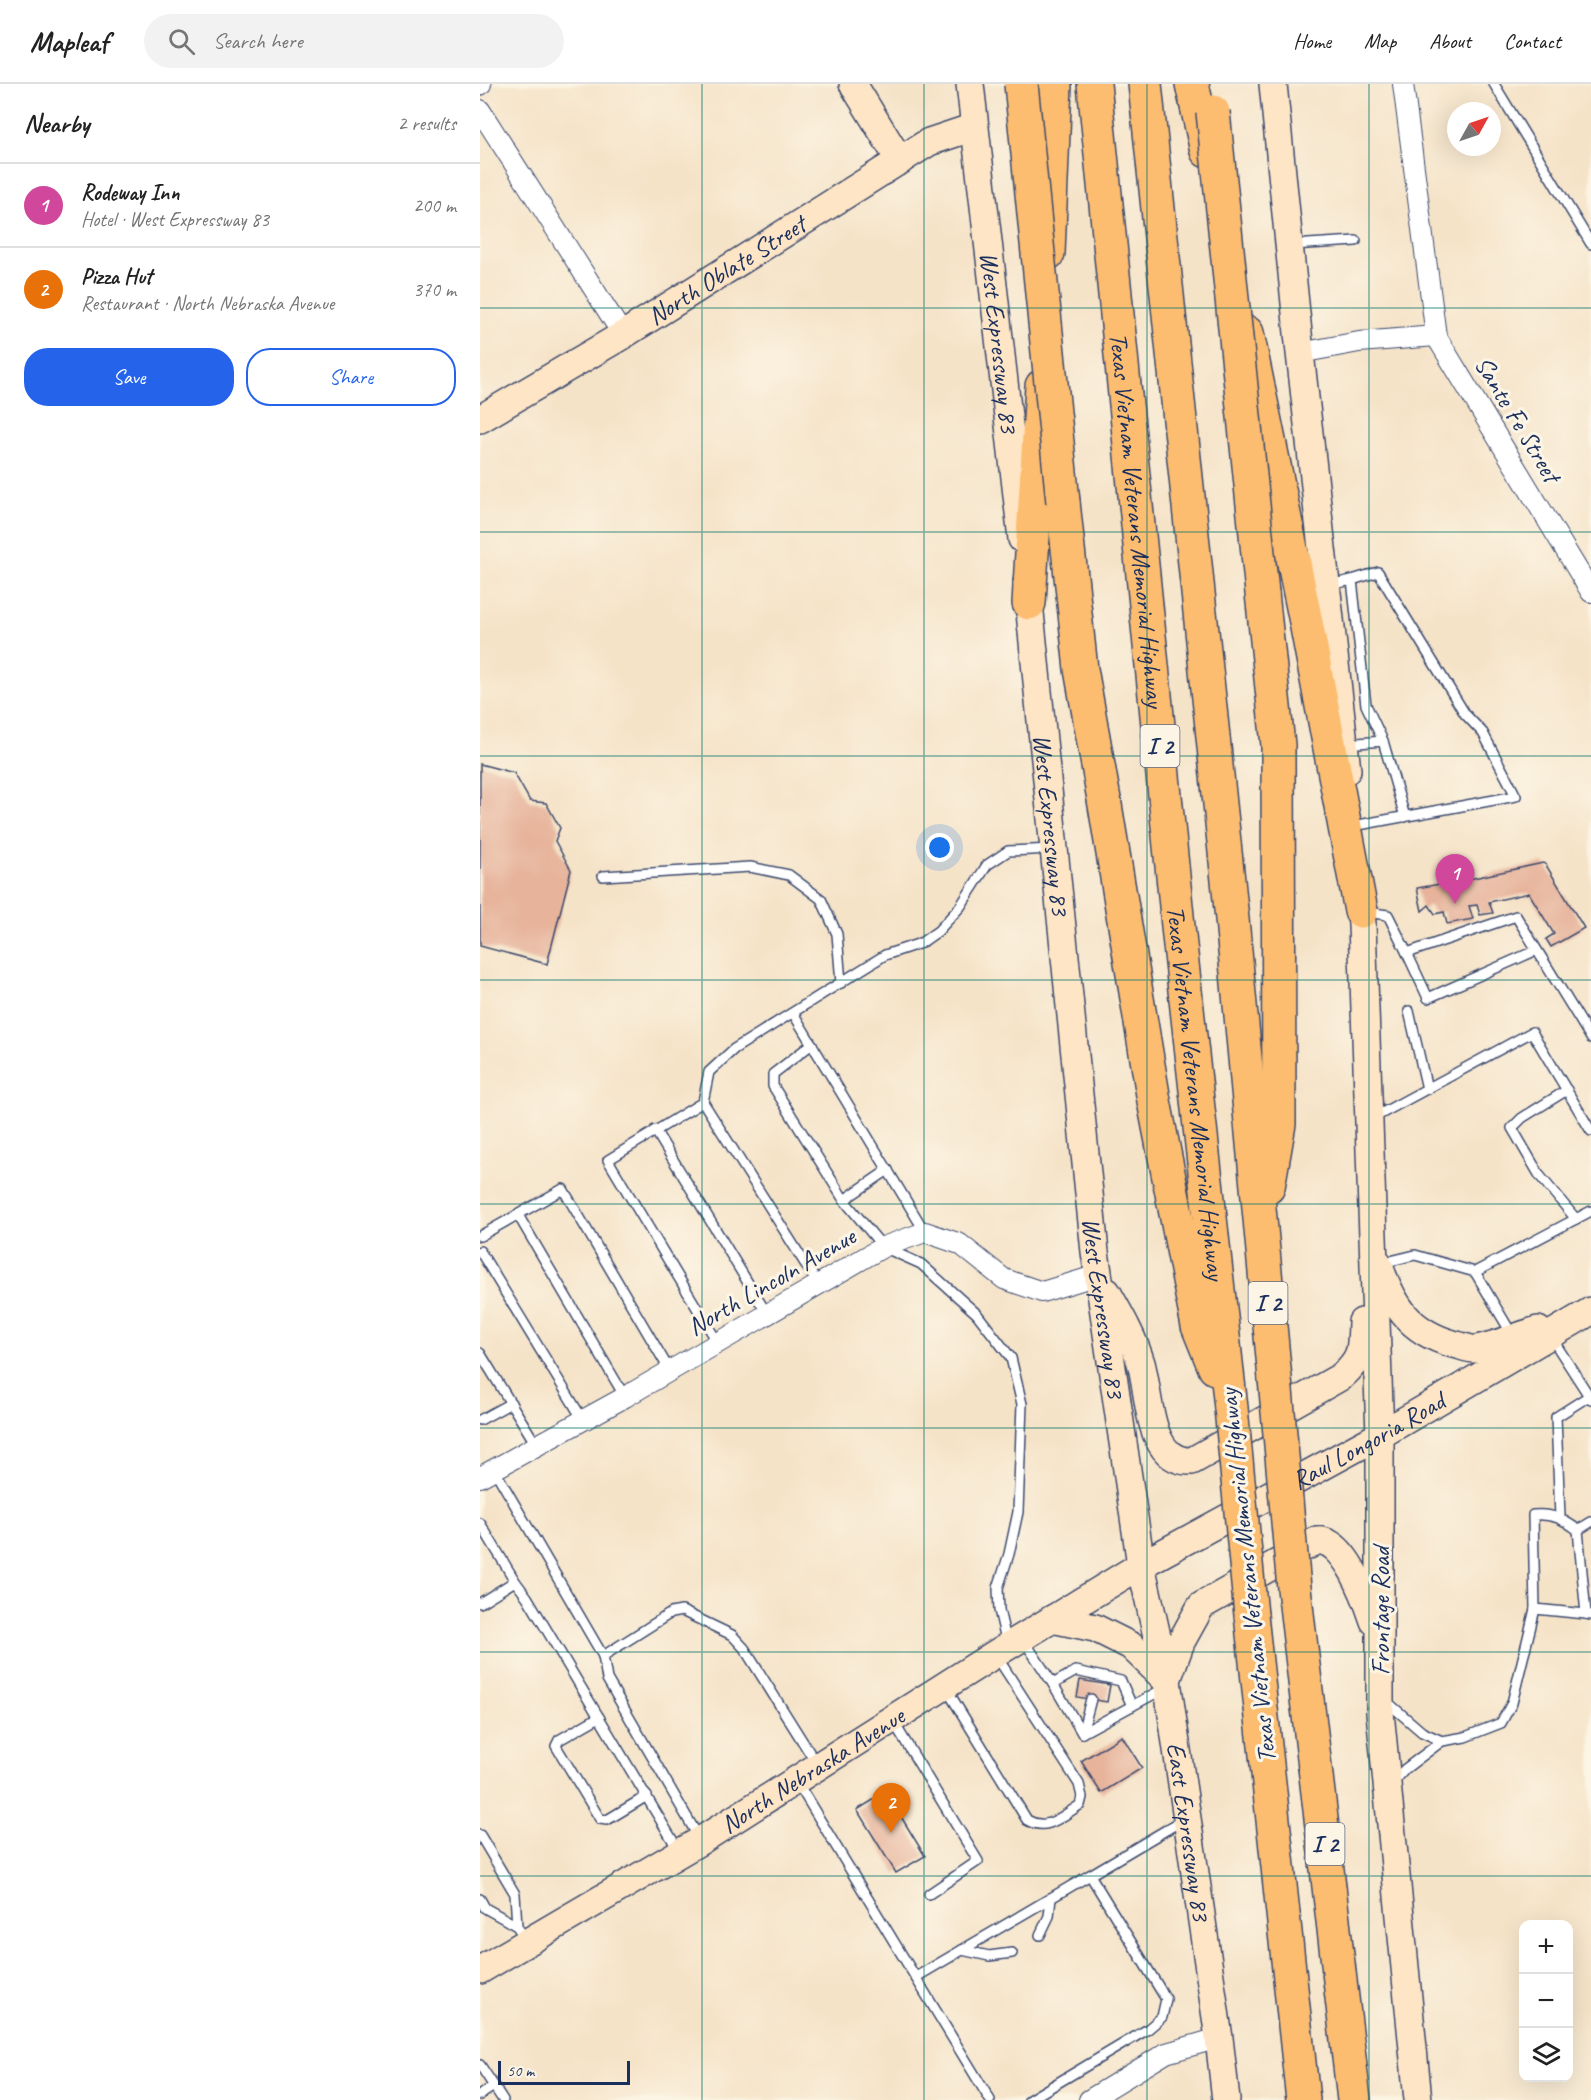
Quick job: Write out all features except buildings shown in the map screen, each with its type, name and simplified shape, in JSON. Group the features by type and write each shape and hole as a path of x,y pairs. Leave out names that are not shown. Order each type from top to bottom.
{"highway":[{"path":"1021,84 1081,669 1154,1101 1198,1326 1231,1408"},
{"path":"1029,603 1046,310 1055,84"},
{"name":"Texas Vietnam Veterans Memorial Highway","path":"1094,84 1179,936 1303,2100"},
{"name":"Texas Vietnam Veterans Memorial Highway","path":"1145,84 1233,931 1294,1588 1354,2100"},
{"path":"1192,84 1255,369 1304,610 1361,911"},
{"path":"1212,98 1278,745 1279,1124 1260,1228"},
{"path":"1265,1758 1285,2100"},
{"path":"1336,1936 1365,2100"}],"main road":[{"path":"854,84 900,161"},
{"name":"West Expressway 83","path":"970,84 1013,453 1098,1275 1141,1565"},
{"path":"1273,84 1300,353 1340,583 1345,744 1361,911 1368,1121"},
{"name":"North Oblate Street","path":"480,419 623,334 929,142 974,127"},
{"name":"Frontage Road","path":"1368,1121 1375,1256 1380,1435 1380,1697 1418,2100"},
{"path":"1098,1275 1130,1334 1141,1365 1153,1428 1164,1448 1184,1461 1192,1461 1342,1376 1350,1369 1361,1354 1365,1280 1375,1256"},
{"path":"1375,1256 1385,1283 1405,1317 1416,1328 1438,1340 1474,1349 1587,1314"},
{"name":"Raul Longoria Road","path":"1141,1565 1380,1435 1587,1314"},
{"path":"1052,1619 1095,1628 1131,1646 1167,1684 1181,1642 1201,1606 1319,1540 1329,1544 1343,1557 1363,1588 1380,1639"},
{"name":"North Nebraska Avenue","path":"480,1970 522,1934 690,1846 1141,1565"},
{"name":"East Expressway 83","path":"1141,1565 1167,1684 1226,2100"}],"street":[{"name":"Sante Fe Street","path":"1403,84 1436,336 1591,591"},
{"path":"480,110 623,334"},
{"path":"1300,353 1359,342 1436,336"},
{"path":"925,1232 960,1244 1004,1279 1042,1292 1098,1275"},
{"name":"North Lincoln Avenue","path":"487,1473 625,1397 884,1247 925,1232"},
{"path":"1091,2099 1166,2053 1219,2038"}],"lane":[{"path":"1494,84 1591,244"},
{"path":"1290,246 1356,241"},
{"path":"1353,826 1405,817 1516,796 1483,732 1465,714 1378,572 1340,583 1366,705 1383,741 1405,817"},
{"path":"1345,744 1383,741"},
{"path":"818,1284 703,1102 709,1072 734,1049 885,955 921,943 938,931 960,907 987,865 1008,851 1054,849"},
{"path":"603,876 750,867 789,875 821,899 837,934 841,983"},
{"path":"1361,911 1388,915 1428,998 1537,950"},
{"path":"1407,953 1516,916 1591,1038"},
{"path":"1409,1011 1427,1089"},
{"path":"793,1013 925,1232"},
{"path":"1368,1121 1532,1032 1591,1131"},
{"path":"812,1044 773,1074 773,1086 844,1200 884,1247 921,1264 977,1314 1011,1358 1022,1404 1018,1512 1009,1554 998,1588 999,1610 1008,1646 1079,1784 1082,1797 1080,1804 1046,1825 1036,1826 1027,1820 945,1686"},
{"path":"1567,1090 1522,1118 1512,1128 1540,1176 1576,1219"},
{"path":"703,1102 608,1160 717,1343"},
{"path":"655,1130 767,1314"},
{"path":"844,1200 888,1170"},
{"path":"480,1236 562,1189 670,1371"},
{"path":"1475,1272 1591,1211"},
{"path":"518,1215 625,1397"},
{"path":"480,1251 584,1420"},
{"path":"1375,1256 1415,1255 1475,1272 1514,1337"},
{"path":"1550,1335 1590,1397 1556,1417 1560,1517"},
{"path":"480,1353 537,1446"},
{"path":"480,1420 511,1403"},
{"path":"487,1473 603,1656 607,1679 690,1846"},
{"path":"1388,1789 1405,1769 1442,1741 1466,1737 1501,1723 1512,1703 1535,1609 1533,1515 1545,1514 1560,1517 1578,1530 1588,1615 1535,1609"},
{"path":"1578,1530 1591,1522"},
{"path":"480,1523 647,1796 690,1846"},
{"path":"480,1603 515,1581"},
{"path":"603,1656 670,1613 682,1611 732,1635 744,1648 807,1773 916,1977 990,2100"},
{"path":"1008,1646 1053,1684 1082,1733"},
{"path":"1053,1684 1076,1671 1097,1679 1121,1682 1132,1706"},
{"path":"1082,1733 1167,1684"},
{"path":"1380,1697 1422,1732 1442,1741"},
{"path":"1082,1733 1091,1699"},
{"path":"599,1717 559,1740 556,1746 600,1819 607,1820 647,1796"},
{"path":"892,1719 978,1861 929,1893"},
{"path":"916,1977 1187,1818"},
{"path":"480,1835 515,1894 522,1934"},
{"path":"1029,2100 1148,2029 1162,2017 1166,1999 1090,1875"},
{"path":"1040,1935 1048,1916 1051,1898"},
{"path":"480,1899 485,1908 522,1934"},
{"path":"962,1950 989,1956 1012,1953"},
{"path":"480,2065 503,2100"},
{"path":"480,2095 494,2086"}],"place":[{"name":"Rodeway Inn","path":"1455,904"},
{"name":"Pizza Hut","path":"891,1833"}]}
